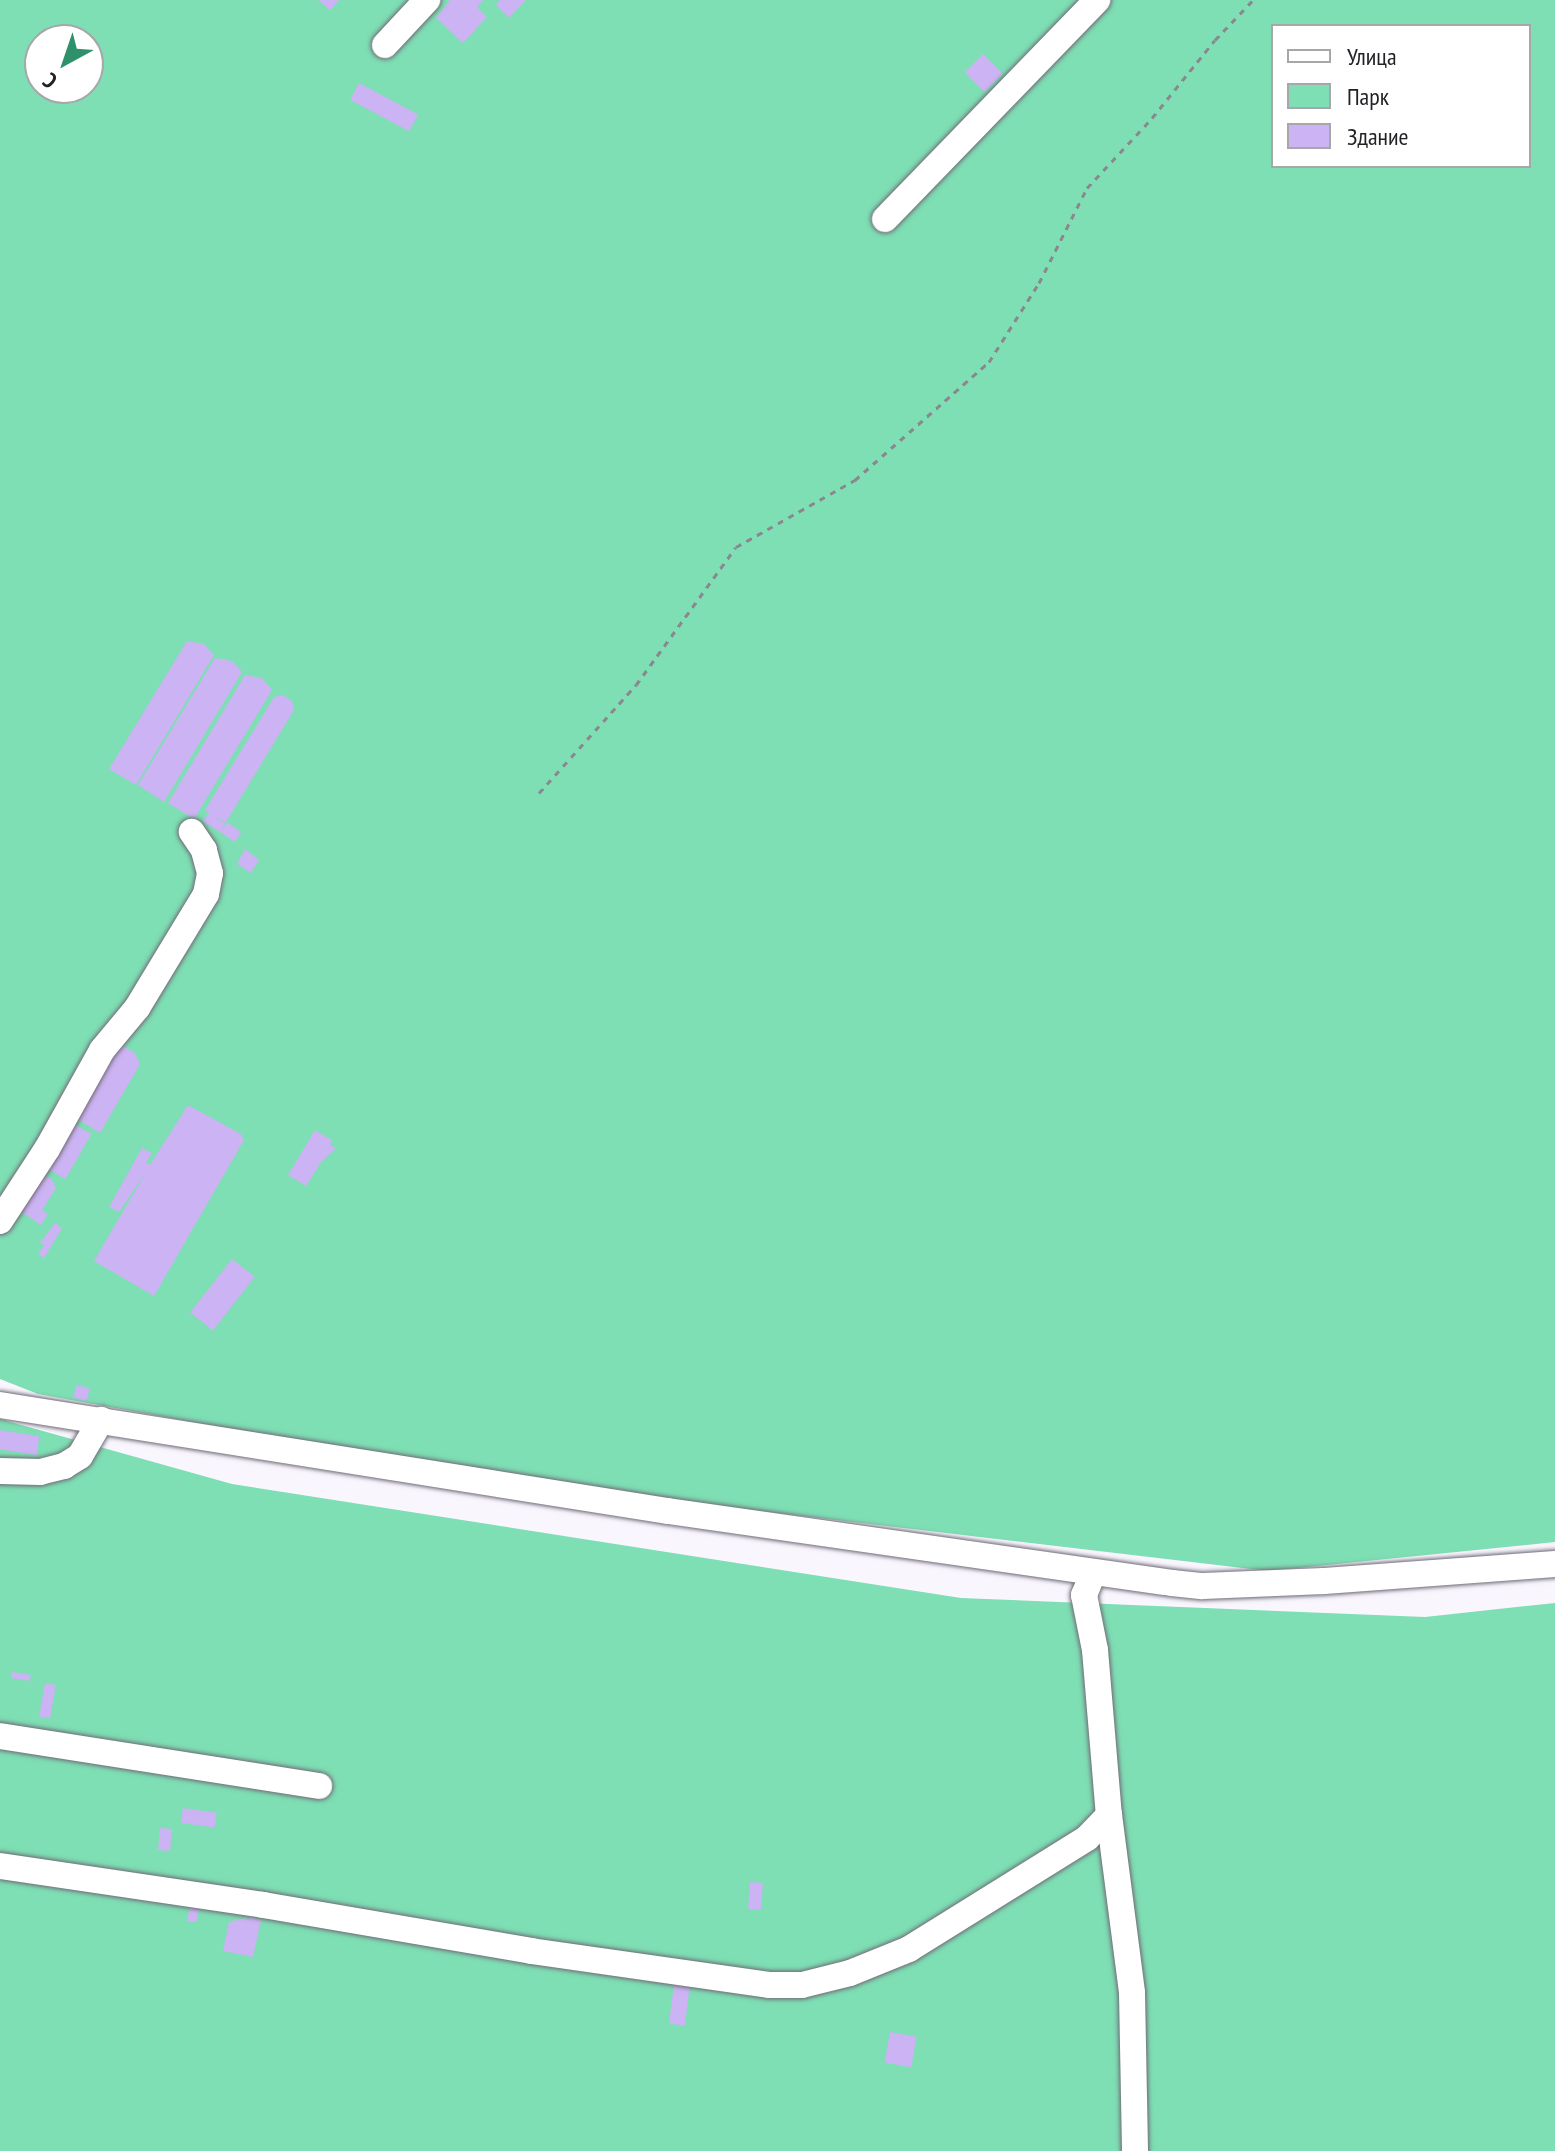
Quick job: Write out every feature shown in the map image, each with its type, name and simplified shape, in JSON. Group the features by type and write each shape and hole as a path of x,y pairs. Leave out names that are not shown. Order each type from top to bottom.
{"street":[{"path":"385,45 427,0"},
{"path":"885,219 1097,0"},
{"path":"0,1221 47,1149 102,1050 137,1008 206,894 210,873 204,850 192,832"},
{"path":"0,1405 668,1511 1203,1586 1555,1564"},
{"path":"0,1471 40,1472 64,1466 80,1456 101,1420"},
{"path":"1093,1573 1084,1595 1095,1650 1109,1815 1132,1993 1135,2151"},
{"path":"0,1736 319,1786"},
{"path":"0,1866 547,1953 769,1985 802,1985 850,1973 909,1949 1087,1838 1109,1815"}],"path":[{"path":"539,793 636,685 736,547 855,480 989,362 1039,283 1087,188 1253,0"}],"green space":[{"path":"0,0 1555,0 1555,1542 1268,1571 692,1503 353,1451 38,1394 0,1379"},
{"path":"0,1419 232,1484 961,1598 1425,1617 1555,1603 1555,2151 0,2151"}],"building":[{"path":"318,0 339,0 330,10"},
{"path":"450,0 483,0 477,7 487,17 463,43 436,18"},
{"path":"500,0 526,0 509,18 496,5"},
{"path":"983,54 1003,74 984,92 965,72"},
{"path":"359,83 418,114 409,131 350,100"},
{"path":"187,641 204,644 214,655 136,785 109,769"},
{"path":"215,658 232,661 242,672 164,802 138,785"},
{"path":"245,675 262,678 272,690 194,819 168,803"},
{"path":"283,695 292,701 294,710 226,822 215,817 225,823 222,830 227,822 241,832 235,842 203,821 209,812 205,810 274,697"},
{"path":"245,849 259,860 251,873 237,864"},
{"path":"121,1045 135,1053 140,1064 100,1133 74,1117 115,1046"},
{"path":"188,1105 241,1134 244,1140 154,1296 94,1261 146,1172 119,1212 109,1207 142,1148 152,1153 146,1163 150,1165"},
{"path":"74,1124 91,1134 65,1179 48,1169"},
{"path":"315,1130 333,1141 330,1145 336,1148 321,1162 306,1186 288,1175"},
{"path":"42,1178 51,1178 56,1188 42,1210 48,1214 41,1225 20,1211"},
{"path":"55,1223 62,1228 44,1258 38,1254 44,1245 40,1243"},
{"path":"232,1259 255,1277 213,1330 190,1313"},
{"path":"76,1385 90,1388 87,1401 73,1398"},
{"path":"0,1430 40,1436 37,1455 0,1449"},
{"path":"12,1672 31,1675 30,1681 11,1678"},
{"path":"45,1683 56,1685 50,1718 39,1716"},
{"path":"183,1808 217,1813 215,1828 181,1823"},
{"path":"160,1828 172,1829 170,1851 158,1850"},
{"path":"750,1882 763,1883 761,1910 748,1909"},
{"path":"190,1906 199,1908 197,1922 187,1921"},
{"path":"250,1917 261,1920 253,1957 223,1951 229,1922 245,1918 250,1921"},
{"path":"675,1975 691,1977 685,2026 669,2024"},
{"path":"890,2032 917,2037 911,2067 885,2063"}]}
